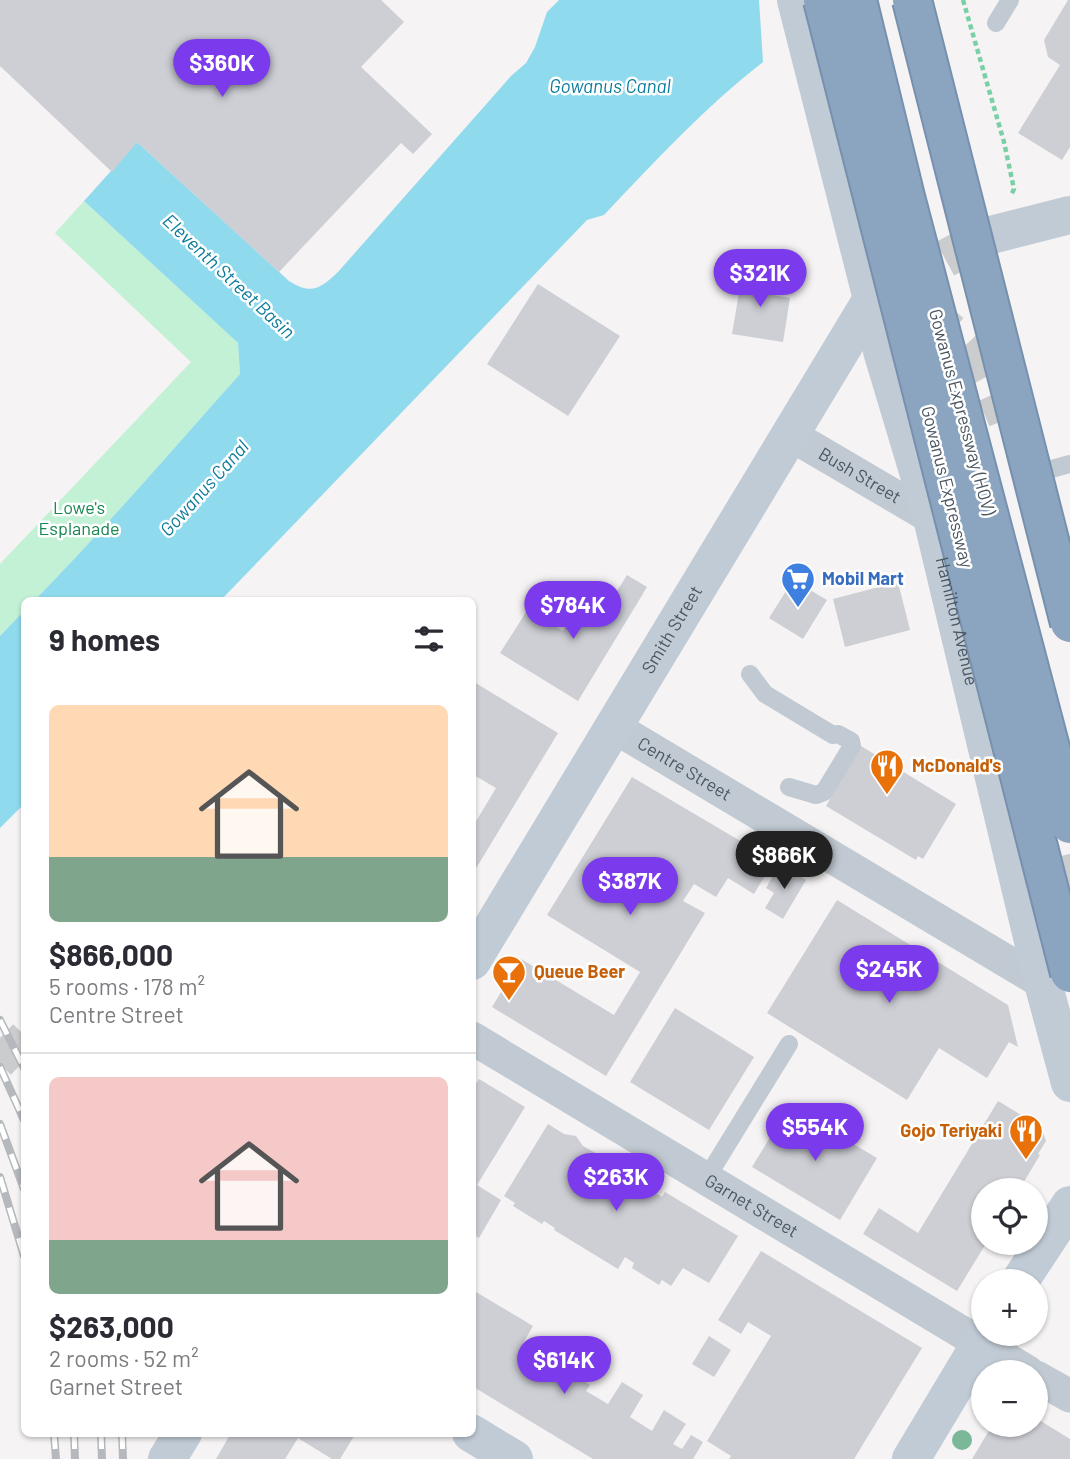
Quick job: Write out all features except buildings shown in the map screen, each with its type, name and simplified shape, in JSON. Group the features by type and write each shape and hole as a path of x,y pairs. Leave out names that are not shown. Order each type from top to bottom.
{"highway":[{"name":"Gowanus Expressway","path":"823,0 1057,978"},
{"name":"Gowanus Expressway (HOV)","path":"857,0 905,197 1070,824"},
{"path":"912,0 1070,623"}],"main road":[{"name":"Hamilton Avenue","path":"796,0 872,299 882,351 932,518 1057,978 1070,1083"},
{"path":"931,0 987,236 1059,467 1070,553"},
{"path":"987,236 1070,215"},
{"name":"Smith Street","path":"476,954 872,299"},
{"path":"1028,1269 1070,1205"},
{"path":"911,1459 979,1346"},
{"path":"476,1436 514,1459"},
{"path":"167,1459 181,1437"}],"street":[{"name":"Bush Street","path":"789,434 932,518"},
{"name":"Centre Street","path":"614,727 1057,978"},
{"name":"Garnet Street","path":"476,1040 706,1179 971,1332"},
{"name":"Garnet Street","path":"993,1346 1012,1360"},
{"path":"1048,1384 1070,1396"}],"lane":[{"path":"996,23 1010,0"},
{"path":"750,674 765,694 833,735 838,734 851,741 852,746 824,792 817,795 789,787"},
{"path":"706,1179 789,1044"}],"path":[{"path":"963,0 1004,142 1014,189"}],"green space":[{"name":"Lowe's Esplanade","path":"84,201 238,343 240,374 38,597 21,597 21,614 0,636 0,564 191,362 55,233"}],"water":[{"name":"Gowanus Canal","path":"559,0 759,0 763,62 701,116 604,215 587,220 224,597 38,597 240,374 238,343 84,201 137,142 289,281 309,289 320,286 338,272 511,76 526,63 535,47 547,12"},
{"path":"21,614 21,807 0,828 0,636"}],"tunnel":[{"path":"895,286 987,236"},
{"path":"920,311 952,333 974,356 1007,419"},
{"path":"1046,801 1070,893"},
{"path":"0,1038 21,1058"}],"railway":[{"path":"0,1020 21,1062"},
{"path":"0,1067 21,1113"},
{"path":"0,1124 21,1181"},
{"path":"0,1177 21,1246"},
{"path":"54,1437 56,1459"},
{"path":"74,1437 75,1459"},
{"path":"101,1437 102,1459"},
{"path":"122,1437 123,1459"}],"place":[{"name":"Mobil Mart","path":"798,609"},
{"name":"McDonald's","path":"887,796"},
{"name":"Queue Beer","path":"509,1002"},
{"name":"Gojo Teriyaki","path":"1026,1161"}],"water label":[{"name":"Eleventh Street Basin","path":"229,276"}]}
